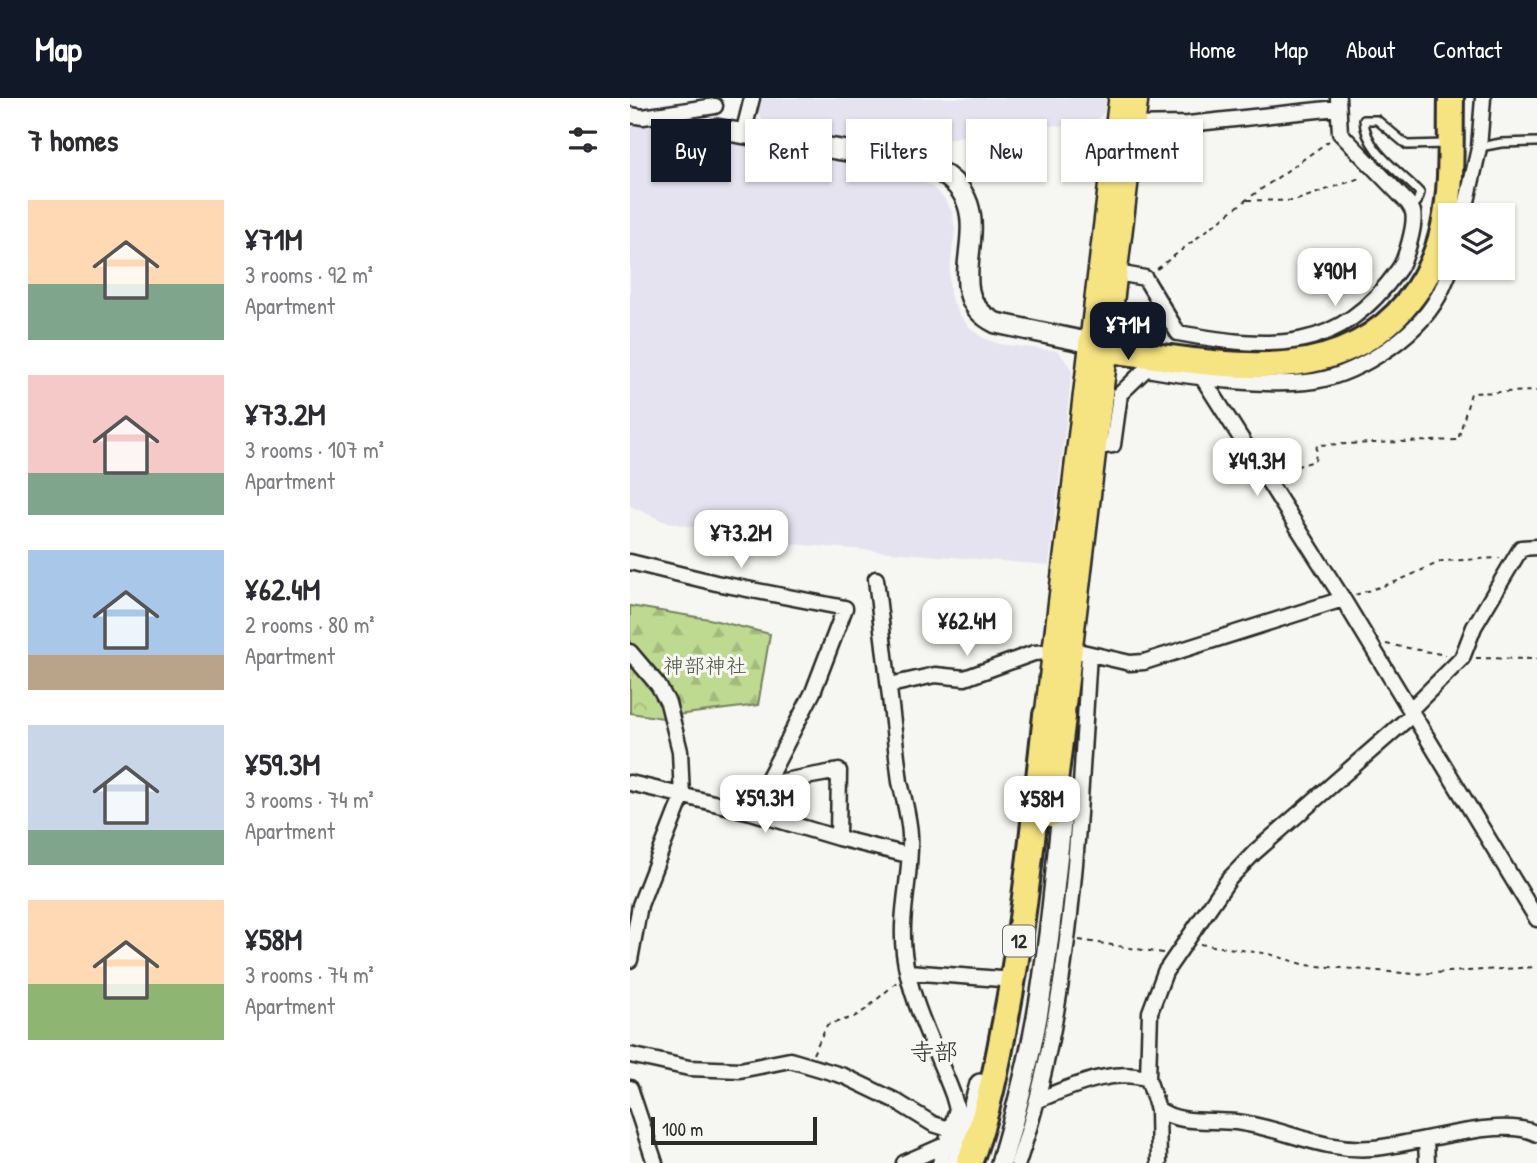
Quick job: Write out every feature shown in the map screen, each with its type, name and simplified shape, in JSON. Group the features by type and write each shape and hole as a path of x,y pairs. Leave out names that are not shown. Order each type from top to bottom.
{"highway":[{"path":"1103,344 1251,366 1283,365 1329,357 1366,340 1399,313 1421,283 1437,252 1448,196 1440,98"},
{"path":"1445,144 1451,98"},
{"name":"12","path":"969,1163 986,1108 1010,999 1055,716"},
{"name":"12","path":"986,1163 1014,1065 1037,935 1055,716"}],"main road":[{"name":"12","path":"1120,98 1124,119"},
{"name":"12","path":"1128,119 1137,98"},
{"name":"12","path":"1055,716 1085,538 1096,447 1119,182"},
{"name":"12","path":"1055,716 1073,496 1116,273 1122,182"}],"street":[{"path":"743,134 752,98"},
{"path":"1467,203 1479,148 1483,98"},
{"path":"1116,273 1144,278 1178,333 1212,339 1291,342 1317,337 1353,318 1369,306 1405,260 1414,214 1340,133 1337,103 1203,122"},
{"path":"630,115 643,117 715,106"},
{"path":"731,132 924,164 939,170 961,189 971,213 973,227 967,288 976,309 996,323 1103,344"},
{"path":"1096,447 1113,445 1120,394 1146,369 1202,377 1307,382 1341,373 1385,351 1405,336 1438,298 1446,280"},
{"path":"1202,377 1343,599 1537,919"},
{"path":"957,1163 977,1099 1001,979 1073,496"},
{"path":"1018,1163 1037,1100 1060,997 1074,889 1085,538"},
{"path":"1159,1163 1158,1108 1148,1079 1150,1012 1165,972 1230,879 1255,852 1411,712 1462,658 1474,627 1521,548 1537,547"},
{"path":"630,562 716,583 845,608 813,692 751,812"},
{"path":"876,579 900,782 911,836 903,926 904,953 912,990 957,1109 940,1163"},
{"path":"1083,652 1130,663 1144,662 1343,599"},
{"path":"630,652 658,685 668,703 680,751 682,797 635,903 630,960"},
{"path":"890,685 935,675 965,678 1034,653 1048,652"},
{"path":"1001,1163 1022,1092 1037,1019 1083,652"},
{"path":"767,784 839,771 838,838"},
{"path":"630,783 751,812 908,855"},
{"path":"908,972 1001,979"},
{"path":"630,1055 702,1068 740,1070 790,1060 808,1064 844,1076 894,1100 933,1124 949,1129"},
{"path":"1037,1100 1100,1078 1125,1074 1148,1079"},
{"path":"630,1088 655,1163"},
{"path":"1158,1108 1168,1116 1180,1119 1248,1124 1331,1147 1373,1148 1485,1129 1527,1128 1537,1133"},
{"path":"1426,1140 1427,1163"},
{"path":"904,1163 945,1145"}],"lane":[{"path":"1411,208 1420,193 1386,160 1364,132 1364,120 1377,120 1407,145 1445,144"},
{"path":"1479,148 1502,143 1537,142"}],"path":[{"path":"1144,278 1340,133"},
{"path":"1246,200 1294,201 1378,173"},
{"path":"1264,475 1315,461 1317,445 1458,440 1471,393 1537,391"},
{"path":"1343,599 1442,561 1515,558"},
{"path":"1068,938 1176,955"},
{"path":"1185,942 1269,954 1306,965 1414,974 1537,967"},
{"path":"808,1064 827,1025 854,1017 865,1010 908,972"}],"shaded area":[{"path":"762,98 1106,98 1104,113 1098,119 1061,119 1061,126 1047,125 1047,119 966,119 966,135 952,139 952,119 846,119 846,141 832,138 832,119 762,119 758,112"},
{"path":"630,123 651,127 651,182 731,182 731,142 745,145 745,182 832,182 832,161 846,164 846,182 923,182 931,186 943,197 952,212 955,229 949,277 950,295 968,326 981,337 999,344 1058,351 1072,370 1049,565 767,542 663,521 630,506"}],"green space":[{"name":"神部神社","path":"630,606 709,619 770,634 758,705 677,715 637,649 630,644"},
{"path":"630,652 636,658 669,719 630,713"}],"district":[{"name":"寺部","path":"934,1051"}]}
